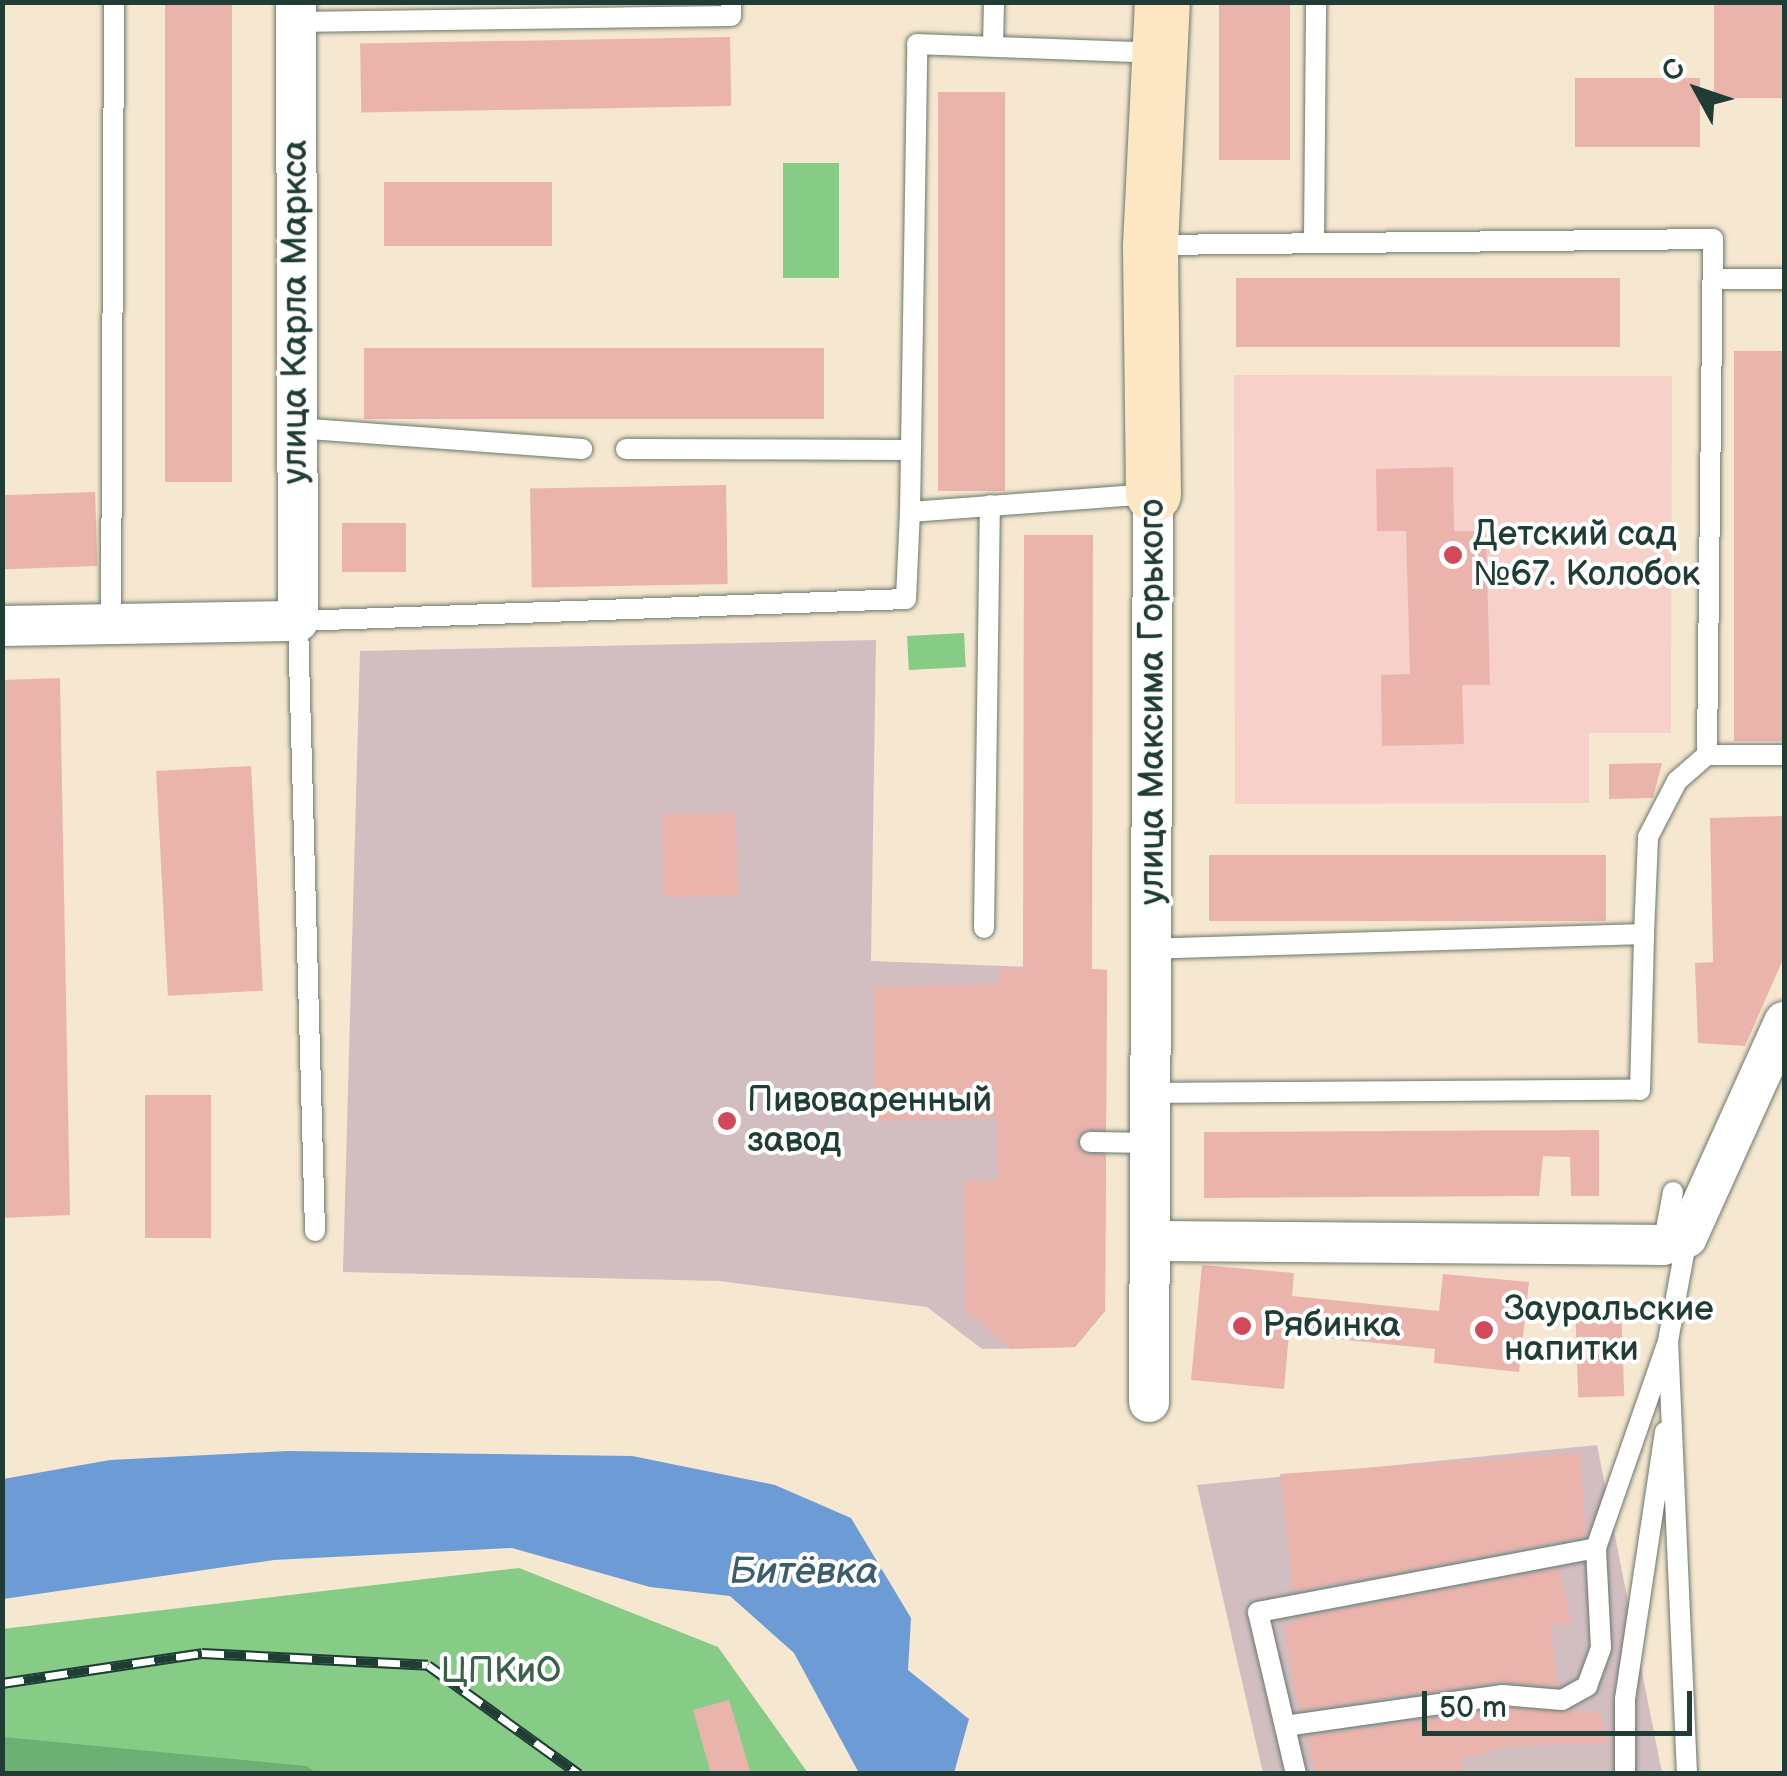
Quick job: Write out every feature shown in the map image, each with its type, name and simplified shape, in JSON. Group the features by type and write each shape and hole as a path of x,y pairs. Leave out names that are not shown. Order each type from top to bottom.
{"street":[{"name":"улица Карла Маркса","path":"296,12 298,621"},
{"name":"улица Максима Горького","path":"1149,1402 1154,1242 1151,1093 1154,494 1150,245 1162,28"},
{"path":"2,626 298,621"},
{"path":"1154,1242 1675,1241 1784,1022"}],"lane":[{"path":"110,625 114,2"},
{"path":"296,12 731,16 731,2"},
{"path":"993,46 994,2"},
{"path":"1314,240 1316,2"},
{"path":"314,1231 298,621 906,599 918,44 993,46 1162,28"},
{"path":"1150,245 1314,240 1713,239 1707,756"},
{"path":"1713,279 1784,280"},
{"path":"296,428 582,449"},
{"path":"626,450 911,450"},
{"path":"910,512 1154,494"},
{"path":"984,928 990,505"},
{"path":"1151,1093 1640,1090 1648,837 1677,782 1707,756 1784,755"},
{"path":"1152,949 1644,934"},
{"path":"1090,1142 1152,1144"},
{"path":"1673,1192 1675,1241 1668,1341 1686,1774"},
{"path":"1284,1726 1503,1696 1562,1700 1587,1686 1601,1648 1596,1548 1668,1341"},
{"path":"1625,1774 1625,1700 1670,1410"},
{"path":"1296,1774 1258,1612 1596,1548"}],"shaded area":[{"name":"Детский сад №67. Колобок","path":"1234,375 1672,376 1671,733 1589,733 1589,803 1235,804"},
{"name":"Пивоваренный завод","path":"876,640 871,961 1107,970 1105,1311 1075,1347 982,1349 927,1307 719,1281 343,1272 360,651"},
{"path":"1597,1445 1662,1773 1263,1773 1197,1485"}],"green space":[{"path":"783,163 839,163 839,278 783,278"},
{"path":"964,633 966,667 909,670 907,636"},
{"name":"ЦПКиО","path":"519,1568 718,1647 808,1773 3,1773 2,1629"},
{"path":"3,1737 306,1766 317,1773 3,1773"}],"water":[{"name":"Битёвка","path":"288,1451 632,1456 775,1485 851,1518 911,1618 908,1670 969,1719 954,1773 859,1773 794,1653 730,1596 650,1587 512,1548 274,1560 3,1599 3,1479 110,1460"}],"building":[{"path":"165,2 232,2 232,482 165,482"},
{"path":"1219,2 1290,2 1290,160 1219,160"},
{"path":"1714,2 1784,2 1784,98 1714,98"},
{"path":"730,37 731,106 361,112 360,43"},
{"path":"1575,78 1700,78 1700,147 1575,147"},
{"path":"938,92 1005,92 1005,491 938,491"},
{"path":"384,182 552,182 552,246 384,246"},
{"path":"1236,278 1620,278 1620,347 1236,347"},
{"path":"364,348 824,348 824,419 364,419"},
{"path":"1734,351 1784,351 1784,741 1734,741"},
{"path":"1453,467 1454,531 1486,531 1490,685 1462,685 1464,744 1382,746 1381,675 1410,674 1406,531 1377,531 1376,469"},
{"path":"726,485 728,584 532,587 530,488"},
{"path":"95,492 98,566 5,569 2,495"},
{"path":"342,523 406,523 406,572 342,572"},
{"path":"1024,535 1093,535 1092,969 1107,970 1106,1128 1084,1130 1076,1143 1084,1154 1106,1156 1105,1311 1075,1347 1010,1349 966,1310 963,1181 997,1180 998,1118 875,1121 873,987 999,984 1000,969 1023,969"},
{"path":"60,678 70,1215 2,1218 2,680"},
{"path":"1662,763 1653,798 1609,799 1609,764"},
{"path":"251,766 263,991 168,996 156,771"},
{"path":"736,813 737,896 663,897 662,814"},
{"path":"1784,816 1784,957 1745,1046 1698,1043 1695,963 1713,962 1710,818"},
{"path":"1209,855 1606,855 1606,921 1209,921"},
{"path":"145,1095 211,1095 211,1238 145,1238"},
{"path":"1599,1130 1599,1196 1571,1196 1570,1157 1543,1156 1539,1196 1204,1198 1204,1132"},
{"path":"1202,1265 1294,1273 1292,1296 1439,1311 1443,1274 1529,1282 1519,1372 1434,1363 1435,1349 1289,1334 1284,1389 1191,1380"},
{"path":"1621,1303 1624,1396 1578,1398 1575,1305"},
{"path":"1580,1453 1586,1536 1293,1591 1280,1474"},
{"path":"1559,1569 1571,1623 1551,1626 1557,1686 1501,1681 1302,1710 1297,1701 1284,1629 1296,1619"},
{"path":"729,1700 751,1774 711,1774 693,1710"},
{"path":"1503,1709 1600,1712 1608,1743 1512,1746 1461,1759 1463,1774 1316,1774 1308,1737"}],"railway":[{"path":"2,1683 202,1653 428,1665 579,1774"}],"place":[{"name":"Детский сад №67. Колобок","path":"1453,555"},
{"name":"Пивоваренный завод","path":"727,1121"},
{"name":"Рябинка","path":"1242,1326"},
{"name":"Зауральские напитки","path":"1484,1330"}]}
